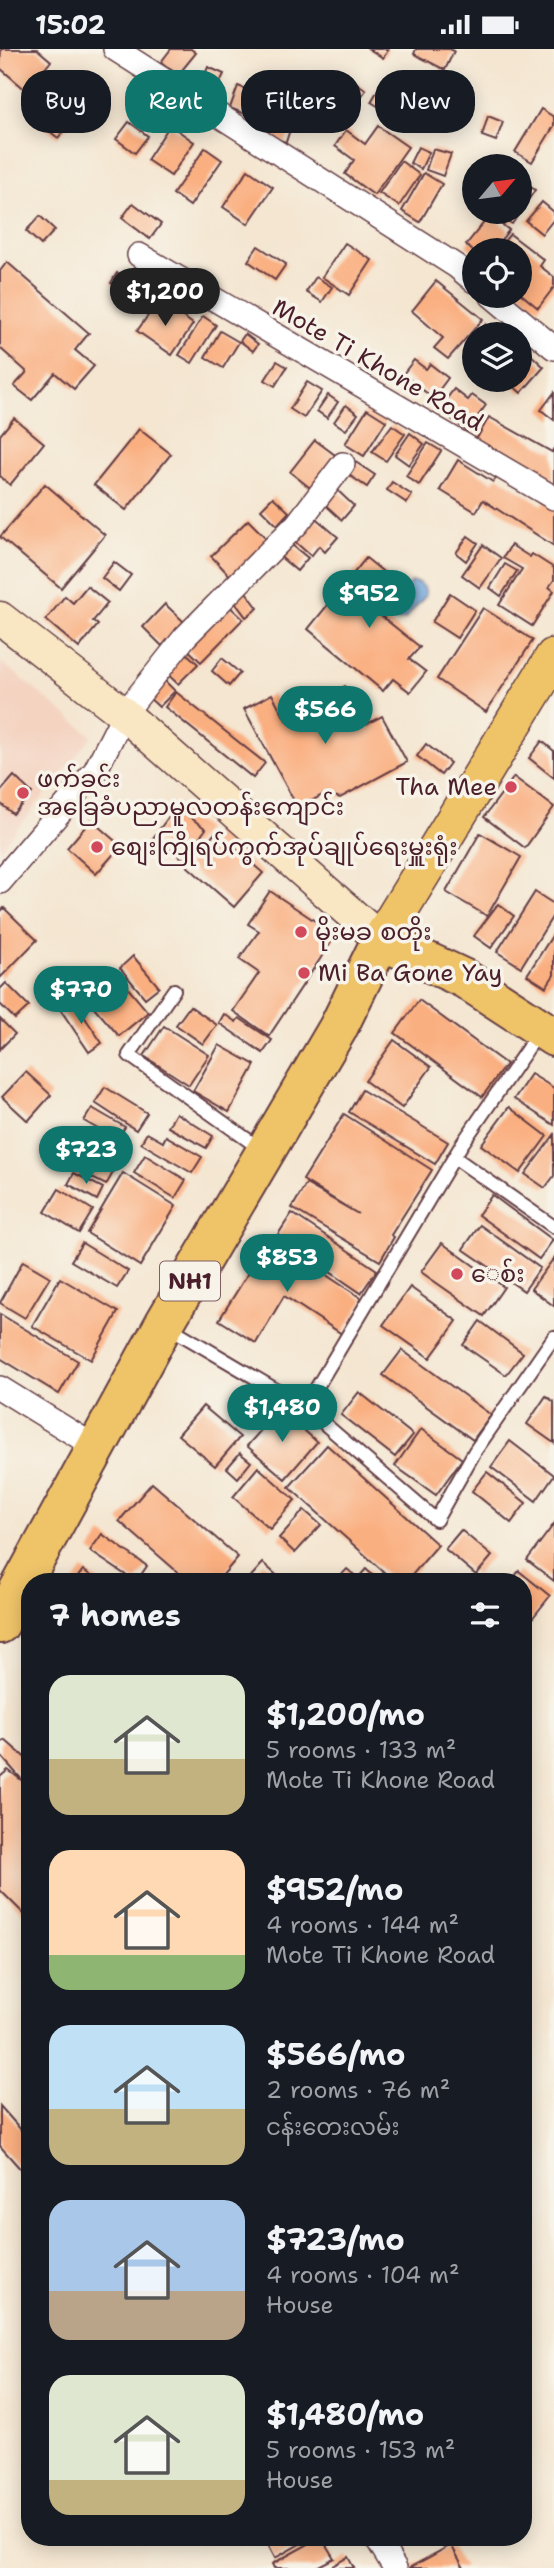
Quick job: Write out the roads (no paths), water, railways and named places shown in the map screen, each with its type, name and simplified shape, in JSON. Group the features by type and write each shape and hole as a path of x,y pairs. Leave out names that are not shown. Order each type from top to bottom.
{"highway":[{"path":"381,940 465,979 548,1033"},
{"name":"NH1","path":"28,1573 164,1324 338,1028 381,940"},
{"name":"NH1","path":"0,1625 21,1587"}],"main road":[{"path":"0,618 124,714 381,940 554,657"}],"street":[{"path":"115,49 462,271"},
{"name":"Mote Ti Khone Road","path":"139,255 554,498"},
{"path":"506,308 554,348"},
{"path":"0,881 95,771 124,714 185,637 297,524 343,464"},
{"path":"2,1395 97,1448"},
{"path":"382,2546 395,2568"}],"lane":[{"path":"174,990 129,1055 265,1152"},
{"path":"305,1407 454,1157 548,1033"},
{"path":"454,1157 554,1227"},
{"path":"164,1324 305,1407 436,1520 475,1451 554,1337"}],"water":[{"path":"411,582 417,582 424,587 426,595 405,619 397,621 392,617 391,607"}],"place":[{"name":"Tha Mee","path":"511,787"},
{"name":"ဖက်ခင်း အခြေခံပညာမူလတန်းကျောင်း","path":"23,793"},
{"name":"စျေးကြိုရပ်ကွက်အုပ်ချုပ်ရေးမှူးရုံး","path":"97,847"},
{"name":"မိုးမခ စတိုး","path":"301,932"},
{"name":"Mi Ba Gone Yay","path":"304,973"},
{"name":"ေစ်း","path":"457,1274"}]}
